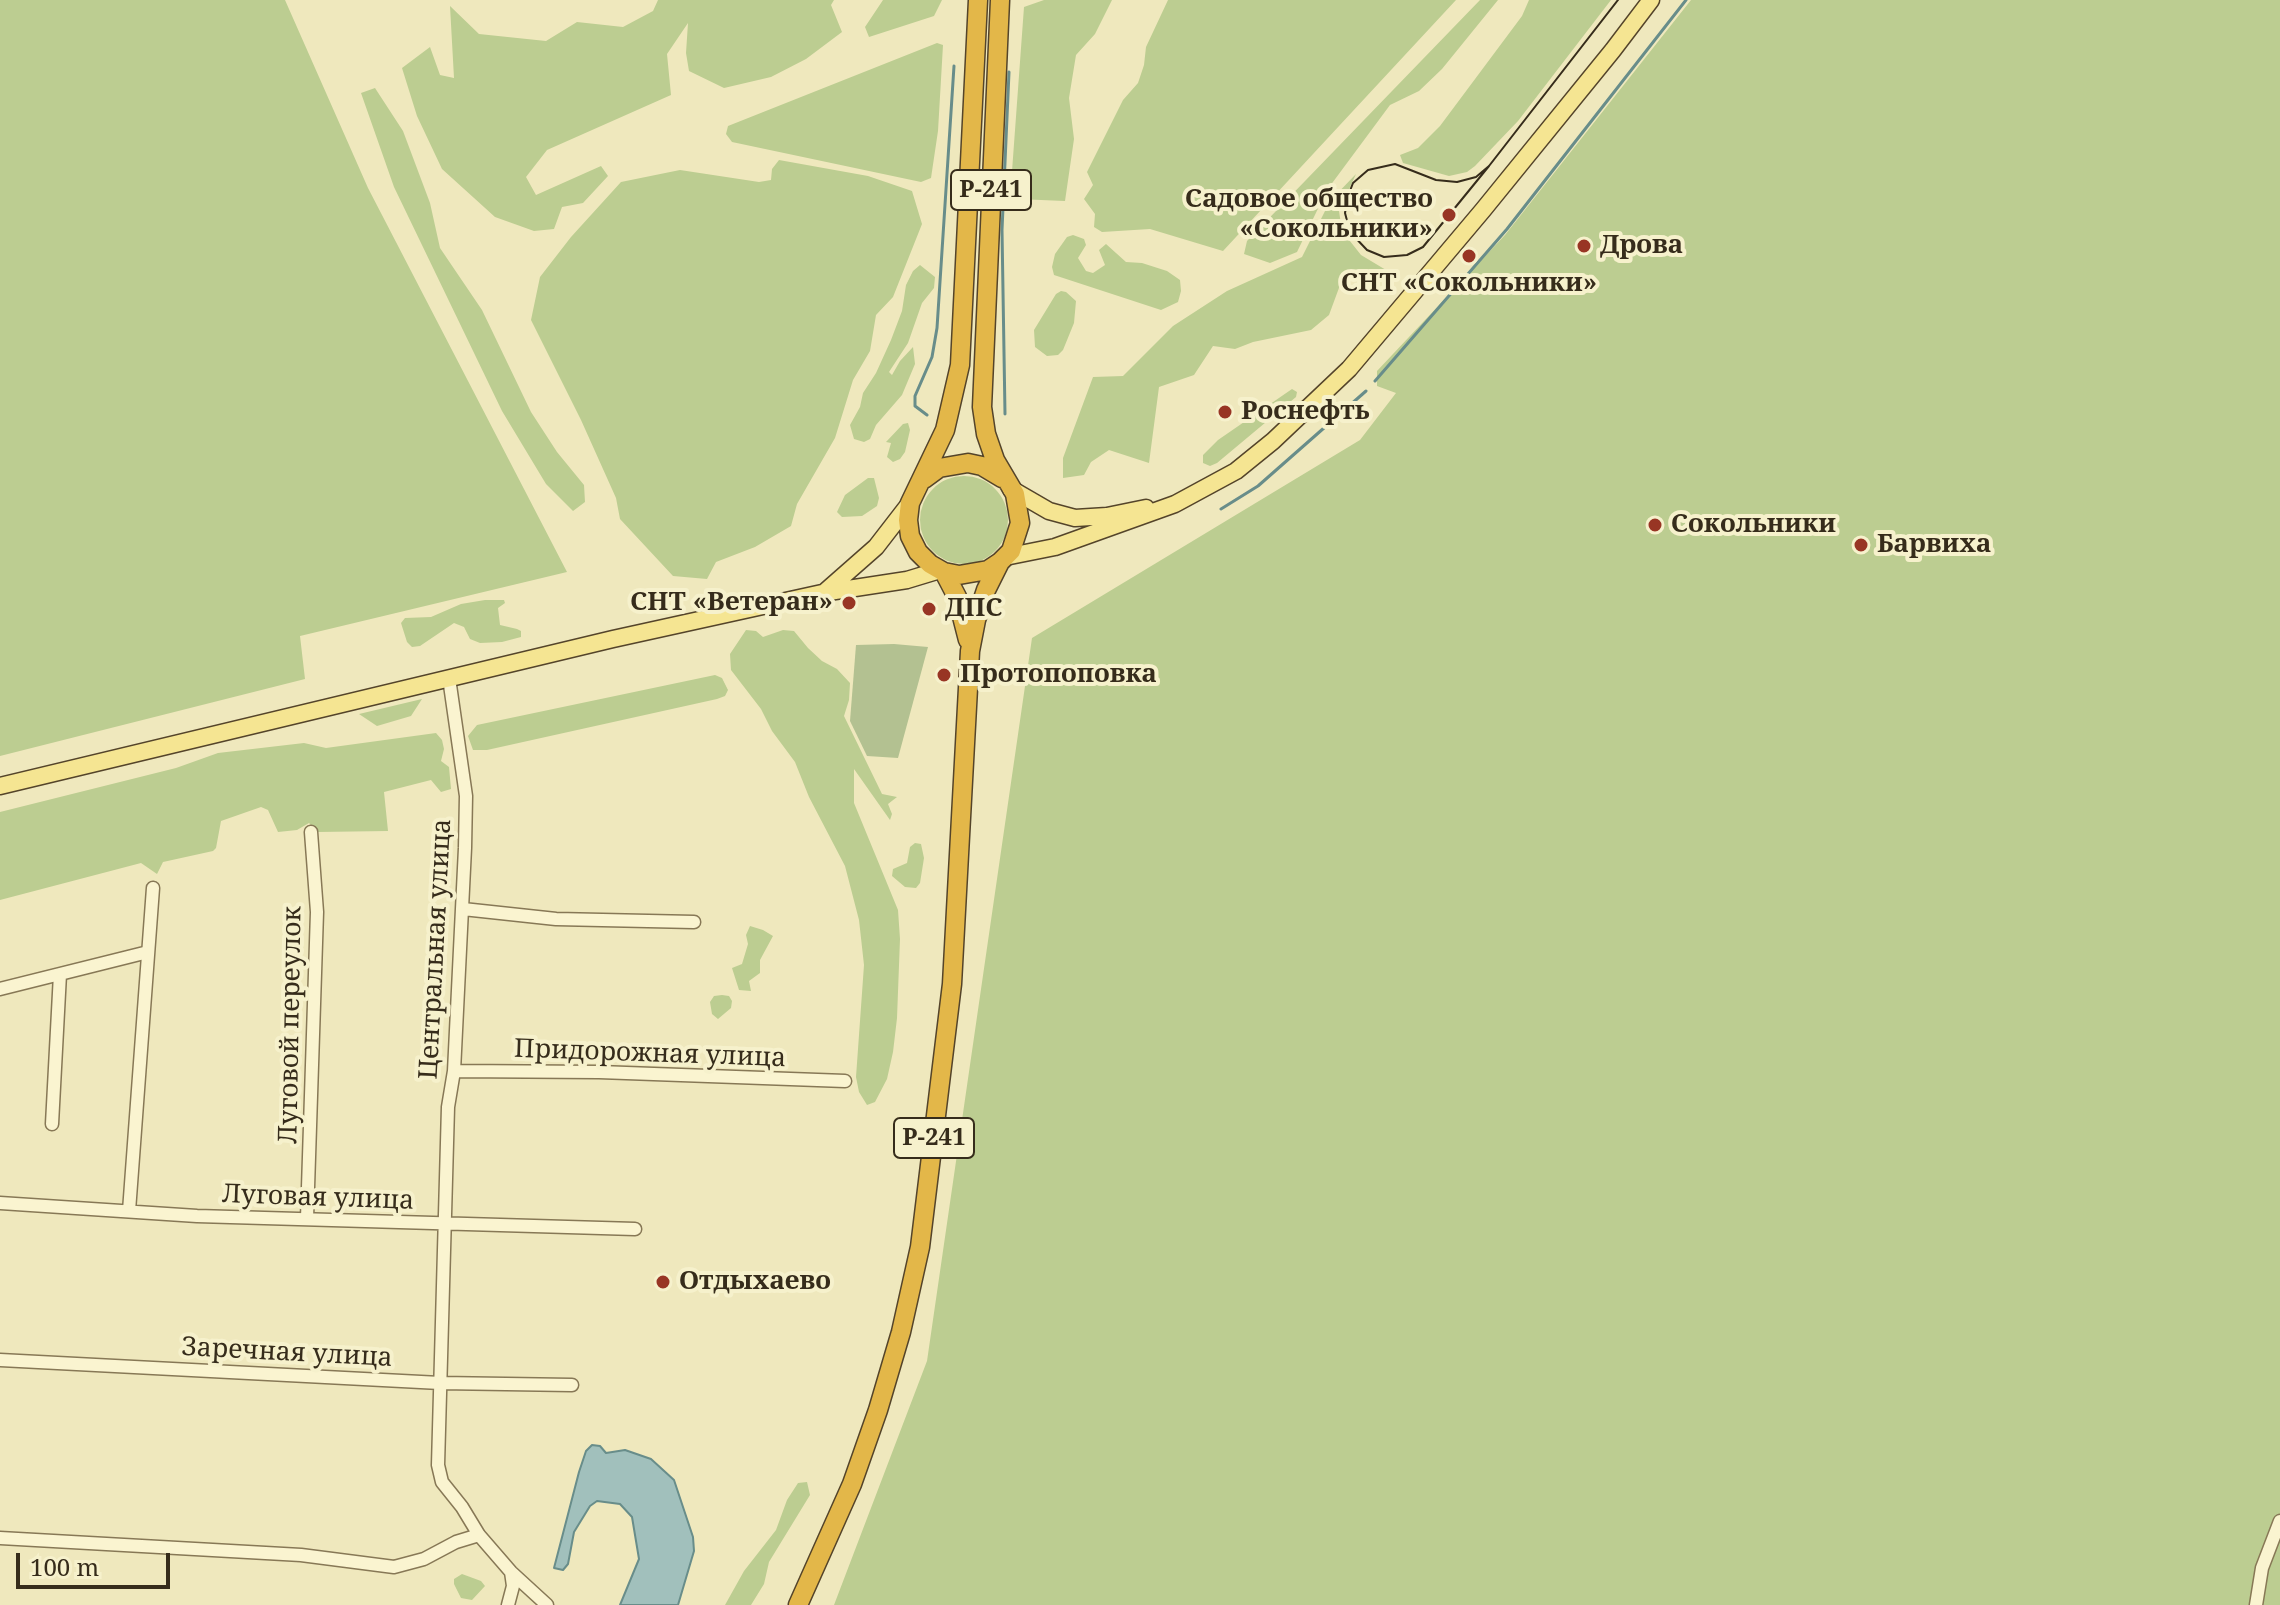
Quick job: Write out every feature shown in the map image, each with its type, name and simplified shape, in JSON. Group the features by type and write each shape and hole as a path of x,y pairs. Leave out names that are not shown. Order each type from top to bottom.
{"highway":[{"name":"Р-241","path":"970,651 957,597 942,571 918,552 910,536 908,520 914,495 945,430 960,365 978,0"},
{"name":"Р-241","path":"798,1605 852,1484 873,1424 901,1332 920,1247 952,984 970,651 986,590 1017,538 1020,523 1019,508 986,434 982,407 1000,0"},
{"path":"914,495 939,468 953,464 982,466 1009,485"},
{"path":"942,571 974,575 1003,560"}],"main road":[{"path":"1003,560 1055,547 1175,504 1236,471 1307,410 1349,369 1492,199 1651,0"},
{"path":"1009,485 1049,511 1075,518 1107,516 1132,509 1175,504"},
{"path":"822,593 876,547 914,495"},
{"path":"0,786 449,678 822,593 907,580 942,571"}],"street":[{"name":"Центральная улица","path":"449,678 466,796 454,1071 448,1107 437,1443 442,1482 479,1535 511,1572 547,1605"},
{"name":"Луговой переулок","path":"307,1218 317,912 311,832"},
{"path":"129,1211 153,888"},
{"path":"463,909 556,919 694,922"},
{"path":"0,989 148,952"},
{"path":"52,1124 60,974"},
{"name":"Придорожная улица","path":"454,1071 599,1072 845,1081"},
{"name":"Луговая улица","path":"0,1203 197,1216 635,1229"},
{"name":"Заречная улица","path":"0,1360 440,1383 572,1385"},
{"path":"2256,1605 2262,1568 2280,1521"},
{"path":"0,1538 301,1555 394,1567 424,1559 456,1542 479,1535"},
{"path":"508,1605 513,1586 511,1572"}],"green space":[{"path":"0,0 285,0 368,188 567,572 300,636 305,679 0,756"},
{"path":"658,0 834,0 831,5 842,32 806,59 771,77 724,88 689,71 686,53 688,23 667,54 671,95 547,150 526,177 536,195 601,166 608,176 583,203 562,207 554,229 534,231 495,217 442,169 417,116 402,68 430,47 440,75 454,78 450,6 479,34 546,41 577,22 623,27 653,11"},
{"path":"883,0 942,0 934,16 869,37 865,27"},
{"path":"1044,0 1112,0 1095,34 1076,55 1069,98 1074,139 1065,201 1017,199 1011,185 1024,7"},
{"path":"1168,0 1456,0 1223,251 1150,229 1102,232 1094,227 1095,214 1084,199 1093,185 1087,172 1123,100 1138,83 1146,47"},
{"path":"1480,0 1498,0 1442,69 1419,91 1390,105 1327,190 1297,252 1270,263 1244,254 1247,241"},
{"path":"1529,0 1611,0 1518,121 1475,166 1467,172 1449,176 1403,163 1400,155 1418,148 1440,126 1522,16"},
{"path":"1691,0 2280,0 2280,1605 834,1605 927,1361 1032,638 1360,440 1396,393 1377,386 1377,371 1505,235"},
{"path":"937,43 943,45 938,131 931,178 921,182 732,142 726,134 728,126"},
{"path":"375,88 403,131 430,203 440,248 482,310 531,412 557,452 584,485 585,502 573,511 546,484 502,411 394,187 361,93"},
{"path":"779,160 868,176 912,191 922,224 893,297 876,315 870,351 853,380 835,438 797,504 791,526 755,547 716,562 707,579 673,576 620,519 616,498 531,320 540,277 621,182 680,170 759,182 771,180 772,169"},
{"path":"1356,174 1339,211 1342,231 1361,255 1386,270 1375,285 1343,277 1329,315 1311,330 1253,342 1235,349 1213,346 1194,375 1159,387 1149,463 1109,450 1091,462 1084,475 1063,478 1063,458 1093,377 1123,376 1173,326 1227,291 1302,257 1330,201"},
{"path":"1073,235 1084,239 1086,245 1078,258 1086,271 1093,273 1105,265 1099,250 1106,244 1126,262 1142,263 1167,271 1180,280 1178,302 1161,310 1054,275 1055,254 1067,237"},
{"path":"920,265 935,277 934,288 922,303 908,343 889,372 892,375 913,347 915,364 902,395 876,425 870,439 864,442 854,439 850,425 891,340 902,311 906,285"},
{"path":"1061,291 1076,301 1074,323 1063,350 1058,355 1047,356 1035,347 1034,330 1056,294"},
{"path":"1292,389 1297,392 1296,397 1217,463 1210,466 1203,463 1203,455 1218,440"},
{"path":"908,423 910,430 905,452 893,462 887,457 891,443 886,442 903,424"},
{"path":"964,476 981,480 995,489 1004,503 1008,520 1004,537 995,551 981,560 964,564 947,560 933,551 924,537 920,520 924,503 933,489 947,480"},
{"path":"868,478 874,478 879,498 877,506 862,516 842,517 837,512 845,495"},
{"path":"504,600 505,603 498,608 500,625 521,631 521,637 480,643 470,639 464,627 454,623 420,646 412,647 407,642 401,623 405,618 431,617 461,604"},
{"path":"746,630 756,631 763,637 783,630 794,631 822,661 837,669 850,683 844,716 882,794 897,797 888,804 892,814 890,820 854,769 854,803 898,910 900,939 893,1052 887,1079 875,1102 867,1105 859,1092 856,1077 864,965 859,920 845,866 809,797 795,762 731,670 730,654"},
{"path":"856,645 928,647 898,758 867,756 850,721"},
{"path":"715,675 722,678 728,690 725,696 717,699 487,750 473,750 468,736 477,725"},
{"path":"422,699 411,716 377,726 359,714"},
{"path":"436,733 442,740 444,749 441,761 449,767 451,789 441,792 431,780 384,792 388,831 318,832 309,823 297,830 278,832 268,810 261,807 221,821 213,851 163,862 157,874 141,863 0,900 0,812 176,768 218,753 304,743 326,748"},
{"path":"915,843 921,844 924,858 920,883 916,888 905,887 892,876 893,869 907,863 910,847"},
{"path":"750,926 773,936 760,960 760,973 749,981 751,991 739,990 732,968 742,964"},
{"path":"714,996 729,996 731,1008 718,1019 712,1014 710,1002"},
{"path":"807,1482 810,1495 769,1562 764,1584 751,1605 725,1605 744,1571 776,1530 787,1500 798,1483"},
{"path":"462,1574 481,1581 485,1586 472,1600 461,1598 454,1584 454,1579"}],"water":[{"path":"592,1445 600,1446 606,1453 625,1450 651,1459 674,1480 693,1537 694,1551 678,1605 620,1605 639,1559 632,1517 620,1504 597,1501 590,1506 574,1532 568,1564 563,1570 554,1568 579,1472 586,1451"}],"waterway":[{"path":"1375,381 1507,229 1686,0"},
{"path":"927,415 915,406 915,396 932,357 937,328 954,66"},
{"path":"1005,414 1002,230 1009,72"},
{"path":"1221,509 1258,486 1366,391"}],"tram line":[{"path":"1489,166 1476,177 1457,182 1436,180 1395,164 1368,170 1353,183 1348,196 1345,213 1350,232 1367,250 1384,257 1407,255 1423,247 1489,166 1618,0"}],"place":[{"name":"Садовое общество «Сокольники»","path":"1449,215"},
{"name":"Дрова","path":"1584,246"},
{"name":"СНТ «Сокольники»","path":"1469,256"},
{"name":"Роснефть","path":"1225,412"},
{"name":"Сокольники","path":"1655,525"},
{"name":"Барвиха","path":"1861,545"},
{"name":"СНТ «Ветеран»","path":"849,603"},
{"name":"ДПС","path":"929,609"},
{"name":"Протопоповка","path":"944,675"},
{"name":"Отдыхаево","path":"663,1282"}]}
